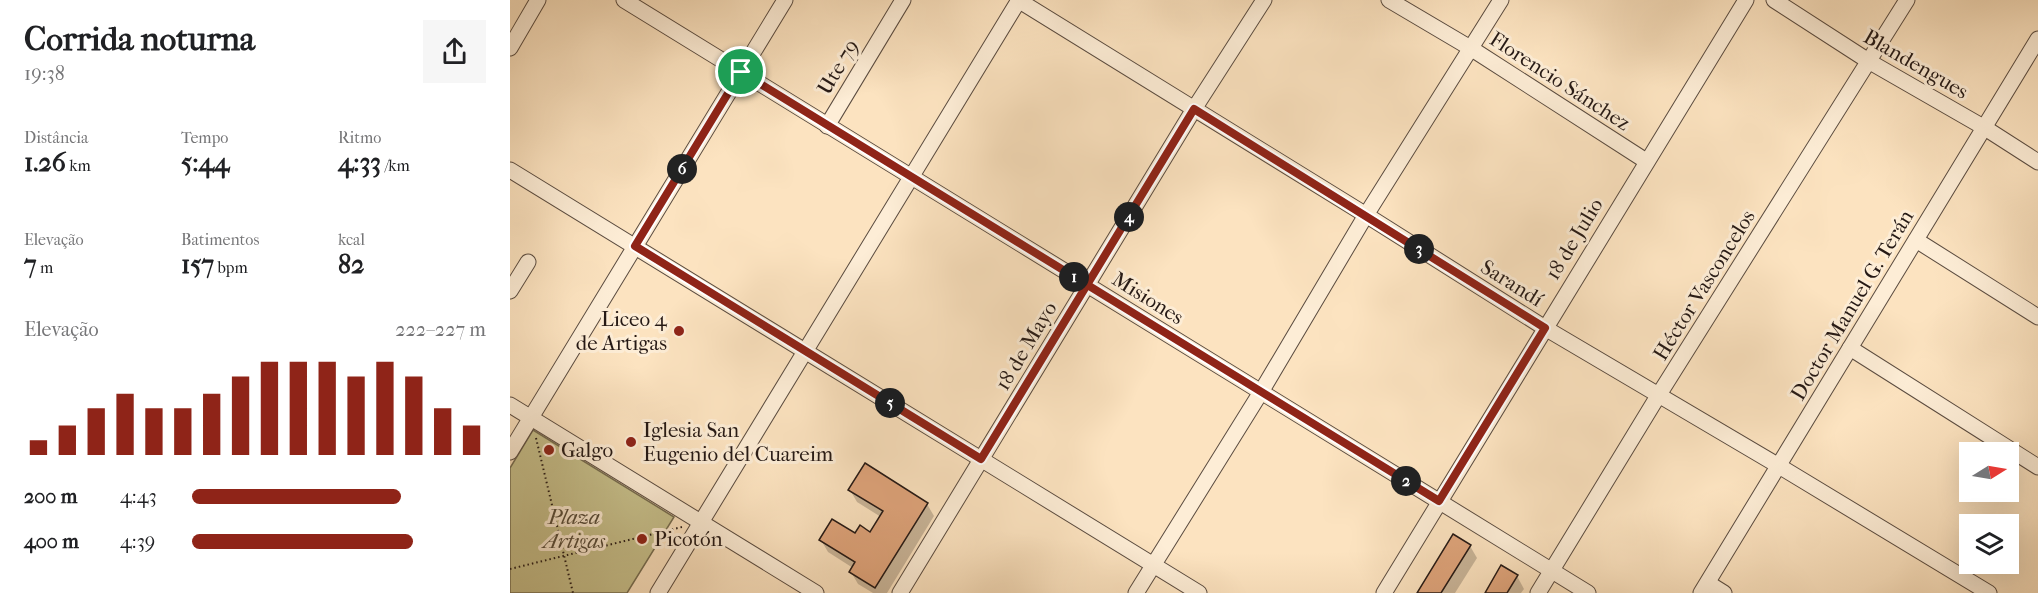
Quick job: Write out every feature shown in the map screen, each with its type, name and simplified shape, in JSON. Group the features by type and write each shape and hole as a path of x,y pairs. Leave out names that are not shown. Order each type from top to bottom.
{"street":[{"path":"510,48 538,0"},
{"name":"Misiones","path":"624,0 1588,593"},
{"path":"510,452 785,0"},
{"name":"Ute 79","path":"828,126 903,0"},
{"path":"658,593 1018,0"},
{"name":"Sarandí","path":"1018,0 1545,328 1989,593"},
{"name":"18 de Mayo","path":"900,593 1194,109 1264,0"},
{"name":"Florencio Sánchez","path":"1389,0 1472,49 1646,161"},
{"path":"1136,593 1500,0"},
{"name":"18 de Julio","path":"1384,593 1746,0"},
{"name":"Blandengues","path":"1774,0 1870,62 1985,128 2038,162"},
{"name":"Héctor Vasconcelos","path":"1538,593 1658,396 1907,0"},
{"name":"Doctor Manuel G. Terán","path":"1705,588 2038,39"},
{"path":"510,170 1199,593"},
{"path":"1916,240 2038,317"},
{"path":"510,291 528,262"},
{"path":"1850,348 2038,467"},
{"path":"510,405 816,593"},
{"path":"1705,588 1724,593"}],"path":[{"path":"531,417 573,593"},
{"path":"510,568 701,522"}],"green space":[{"name":"Plaza Artigas","path":"533,430 674,517 627,593 510,593 510,468"}],"building":[{"path":"865,463 928,503 875,588 849,572 855,562 819,540 832,519 855,533 860,525 870,532 883,511 848,490"},
{"path":"1453,534 1471,545 1441,593 1417,593"},
{"path":"1501,565 1518,575 1507,593 1485,593"}],"place":[{"name":"Liceo 4 de Artigas","path":"679,331"},
{"name":"Iglesia San Eugenio del Cuareim","path":"631,442"},
{"name":"Galgo","path":"549,450"},
{"name":"Picotón","path":"642,539"}],"route":[{"path":"741,72 635,246 981,459 1087,285 1194,109 1545,328 1439,501 1087,285 911,178 741,72"}]}
